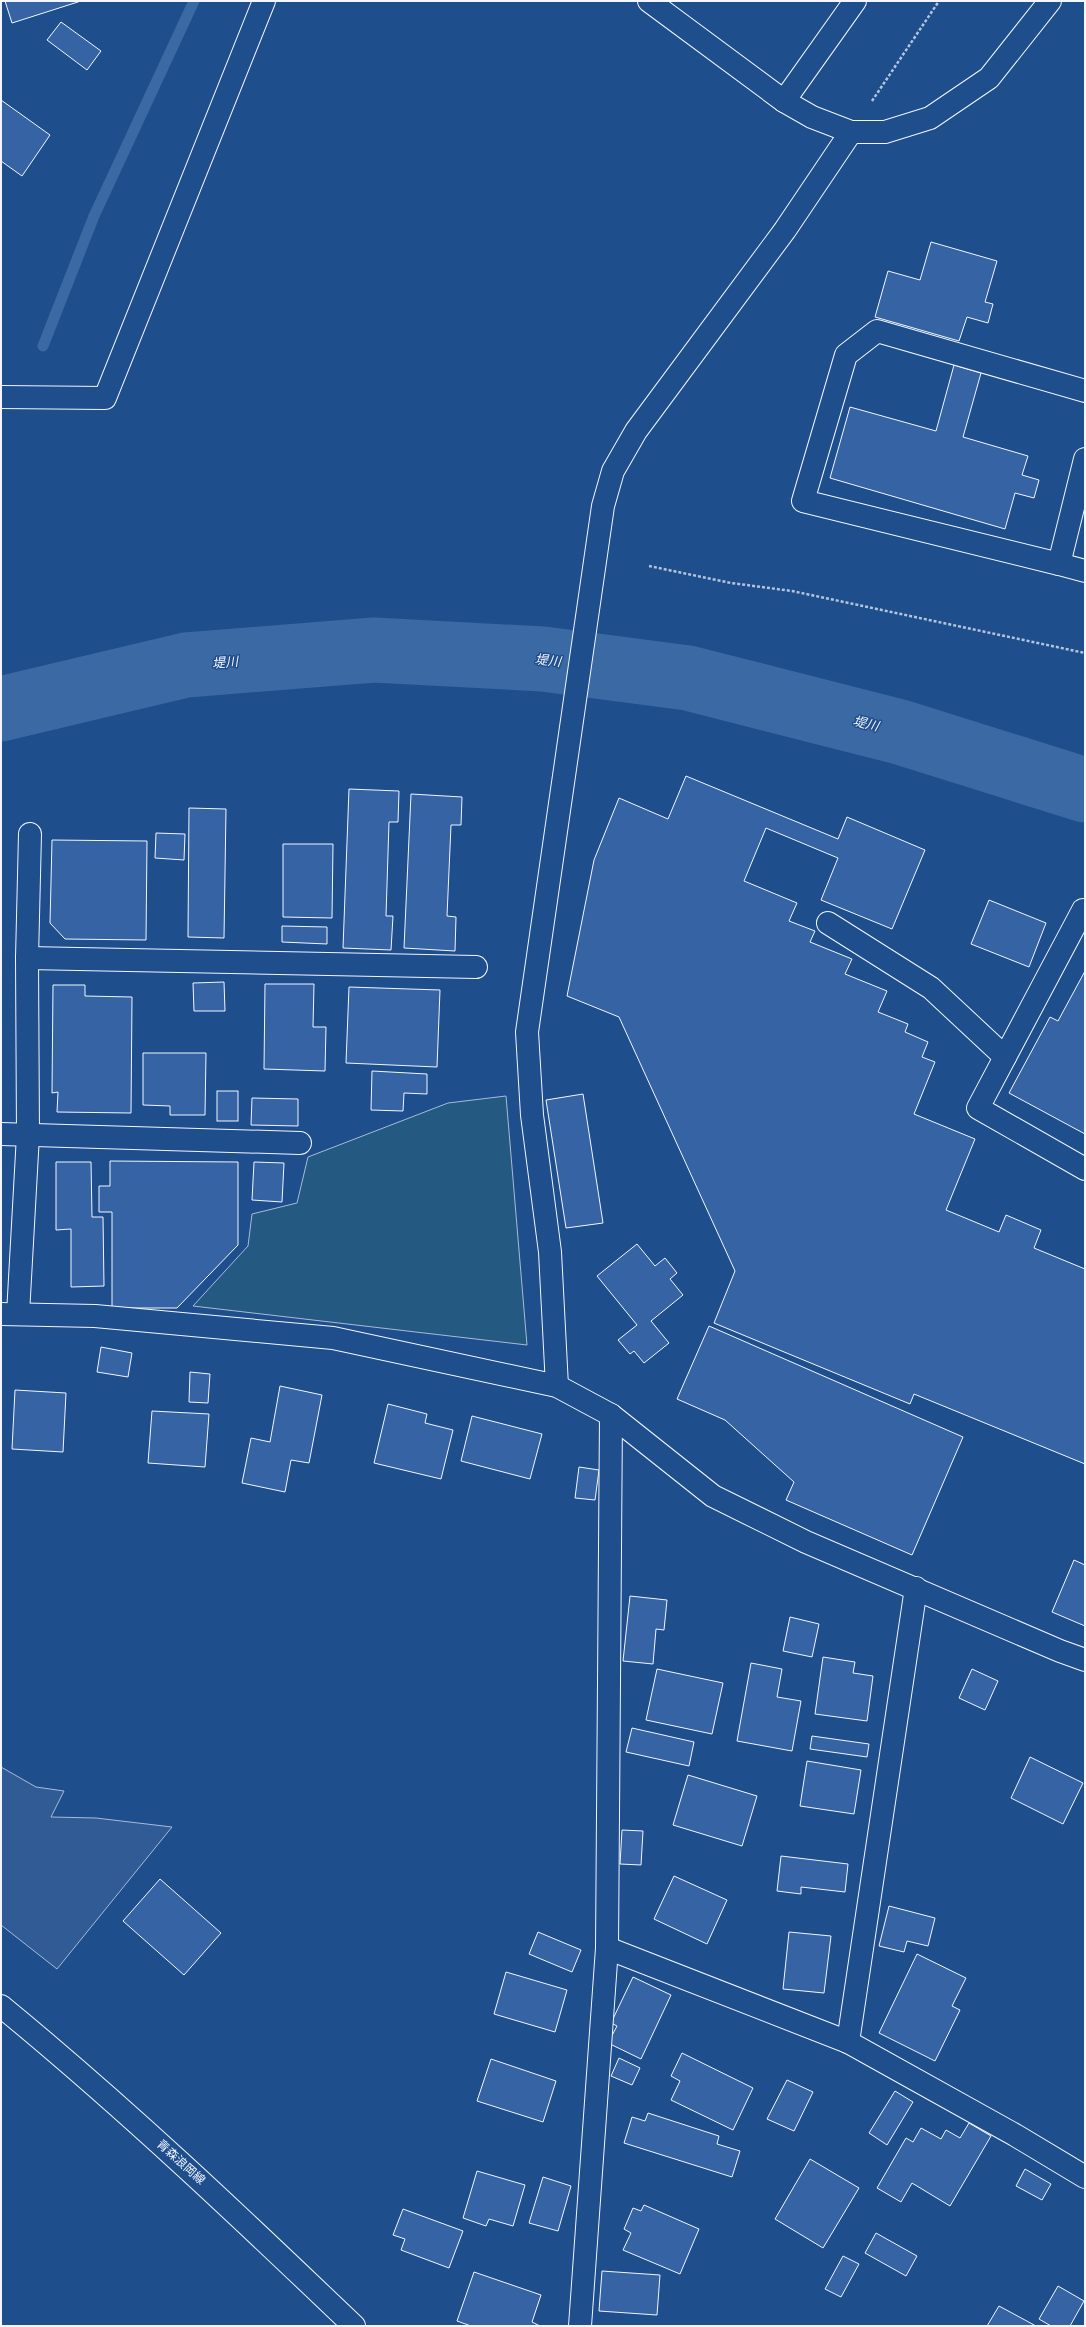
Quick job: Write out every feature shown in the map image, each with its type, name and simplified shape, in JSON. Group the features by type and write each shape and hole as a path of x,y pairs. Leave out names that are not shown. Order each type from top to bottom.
{"street":[{"path":"1,397 105,398 264,1"},
{"path":"649,1 784,101 812,117 851,132 885,132 930,118 989,78 1050,1"},
{"path":"784,101 855,1"},
{"path":"557,1386 550,1252 532,1115 527,1032 603,506 613,471 636,431 785,230 851,132"},
{"path":"1085,391 877,331 846,355 803,501 1085,571"},
{"path":"1059,564 1085,459"},
{"path":"30,834 27,958 28,1135 9,1314 95,1316 333,1338 557,1386 611,1415 713,1496 806,1542 1060,1651 1085,1660"},
{"path":"1085,911 1083,910 978,1108 1085,1169"},
{"path":"828,923 931,988 1005,1057"},
{"path":"27,958 476,968"},
{"path":"1,1134 300,1143"},
{"path":"580,2326 607,1948 611,1415"},
{"path":"848,2042 916,1588"},
{"path":"607,1948 848,2042 1015,2135 1085,2177"},
{"name":"青森浪岡線","path":"1,2006 62,2056 196,2175 354,2326"}],"path":[{"path":"851,132 939,1"},
{"path":"649,566 731,583 792,590 1085,653"}],"shaded area":[{"path":"506,1096 527,1345 193,1306 248,1246 252,1214 297,1203 308,1157 448,1103"},
{"path":"1,1767 36,1787 64,1791 51,1817 96,1818 172,1827 57,1969 1,1925"}],"building":[{"path":"5,1 81,1 12,23"},
{"path":"61,22 101,51 87,70 47,40"},
{"path":"1,100 50,135 22,176 1,161"},
{"path":"931,242 997,261 985,302 993,304 988,323 967,317 959,341 875,317 888,271 920,280"},
{"path":"954,365 981,373 963,437 1028,456 1022,475 1039,480 1034,498 1015,493 1005,529 830,478 850,407 936,431"},
{"path":"686,776 838,839 847,817 925,850 892,929 821,900 838,858 766,828 744,881 797,903 789,921 815,931 810,942 852,959 845,974 887,991 878,1012 908,1024 905,1032 928,1042 922,1057 935,1062 914,1114 975,1139 946,1210 999,1232 1006,1215 1041,1230 1034,1248 1085,1269 1085,1464 914,1394 910,1404 714,1323 735,1271 619,1017 567,996 594,860 619,798 668,819"},
{"path":"349,789 399,791 398,822 389,822 386,916 393,916 391,950 343,948"},
{"path":"411,794 462,797 461,825 451,825 447,916 456,917 455,951 404,948"},
{"path":"189,808 226,809 224,938 188,937"},
{"path":"156,833 185,834 184,860 155,858"},
{"path":"52,840 147,841 146,940 65,939 50,923"},
{"path":"283,844 333,844 332,918 283,917"},
{"path":"989,900 1046,923 1029,967 971,944"},
{"path":"282,926 327,927 327,944 282,942"},
{"path":"1085,971 1085,1134 1009,1093 1050,1017 1058,1021"},
{"path":"224,982 225,1011 194,1011 193,983"},
{"path":"265,984 314,984 313,1027 326,1027 325,1071 264,1069"},
{"path":"53,985 85,985 85,996 132,997 131,1113 57,1112 58,1092 52,1093"},
{"path":"349,987 440,990 437,1067 346,1063"},
{"path":"143,1053 206,1053 205,1115 170,1115 170,1106 143,1105"},
{"path":"372,1071 427,1074 427,1094 404,1093 403,1111 371,1110"},
{"path":"217,1091 238,1091 238,1121 217,1121"},
{"path":"583,1094 603,1223 566,1228 546,1100"},
{"path":"252,1098 298,1099 298,1126 251,1125"},
{"path":"110,1161 238,1162 238,1245 177,1308 112,1308 112,1212 99,1212 99,1186 110,1186"},
{"path":"56,1162 91,1162 92,1217 103,1217 104,1286 71,1287 71,1229 56,1230"},
{"path":"254,1162 284,1163 282,1202 252,1200"},
{"path":"637,1244 655,1266 665,1258 677,1273 670,1279 683,1295 651,1321 669,1343 644,1363 634,1351 630,1354 618,1340 637,1325 597,1276"},
{"path":"709,1326 963,1437 912,1555 786,1500 794,1482 725,1420 677,1399"},
{"path":"101,1347 132,1353 128,1377 97,1372"},
{"path":"190,1372 210,1374 208,1403 189,1402"},
{"path":"280,1386 322,1395 309,1463 291,1460 285,1492 242,1483 251,1438 270,1442"},
{"path":"15,1390 66,1393 63,1452 12,1449"},
{"path":"388,1404 427,1414 425,1423 453,1430 441,1479 374,1463"},
{"path":"152,1411 209,1414 205,1467 148,1463"},
{"path":"472,1416 542,1434 530,1479 461,1461"},
{"path":"579,1467 599,1470 595,1500 575,1498"},
{"path":"1074,1560 1085,1565 1085,1626 1052,1612"},
{"path":"630,1596 667,1600 664,1630 656,1629 653,1664 623,1661"},
{"path":"790,1617 819,1624 812,1657 783,1651"},
{"path":"823,1657 855,1662 853,1673 873,1676 867,1721 815,1714"},
{"path":"751,1663 782,1669 777,1697 801,1701 792,1751 737,1741"},
{"path":"657,1669 723,1683 712,1734 646,1720"},
{"path":"972,1669 998,1681 985,1710 959,1698"},
{"path":"632,1728 694,1742 689,1766 626,1752"},
{"path":"812,1736 869,1744 867,1757 810,1749"},
{"path":"1030,1757 1083,1783 1063,1824 1011,1798"},
{"path":"807,1761 861,1770 854,1814 800,1806"},
{"path":"688,1775 757,1796 742,1846 673,1825"},
{"path":"622,1830 643,1831 641,1865 620,1864"},
{"path":"781,1856 848,1864 845,1892 801,1887 801,1894 777,1891"},
{"path":"674,1876 727,1900 707,1944 654,1919"},
{"path":"160,1879 221,1933 184,1975 123,1921"},
{"path":"889,1906 935,1918 928,1946 907,1941 904,1952 879,1946"},
{"path":"538,1932 581,1950 572,1972 529,1954"},
{"path":"789,1932 831,1936 824,1993 783,1989"},
{"path":"917,1954 966,1978 952,2006 960,2010 935,2061 879,2033"},
{"path":"506,1972 567,1990 555,2032 494,2014"},
{"path":"633,1977 671,1995 641,2059 608,2043 617,2026 611,2023"},
{"path":"682,2053 753,2088 733,2130 671,2100 680,2081 671,2076"},
{"path":"619,2058 640,2068 632,2085 611,2076"},
{"path":"491,2059 556,2081 543,2122 477,2101"},
{"path":"787,2080 813,2092 794,2131 767,2119"},
{"path":"895,2091 913,2102 887,2145 869,2133"},
{"path":"648,2113 719,2136 717,2144 740,2151 732,2177 624,2143 632,2117 645,2121"},
{"path":"969,2123 991,2136 950,2206 912,2183 901,2202 877,2188 906,2138 913,2142 921,2128 941,2139 946,2130 960,2138"},
{"path":"810,2159 859,2188 823,2248 775,2219"},
{"path":"1025,2169 1051,2184 1042,2200 1016,2186"},
{"path":"477,2171 525,2185 513,2226 489,2219 486,2226 463,2218"},
{"path":"543,2177 571,2186 558,2231 529,2223"},
{"path":"644,2205 699,2229 680,2274 623,2250 631,2233 624,2229 633,2208 641,2211"},
{"path":"403,2209 463,2231 449,2268 401,2250 405,2239 393,2235"},
{"path":"876,2233 917,2256 906,2276 865,2253"},
{"path":"843,2256 859,2264 841,2297 825,2289"},
{"path":"602,2271 660,2275 657,2315 599,2311"},
{"path":"474,2272 541,2295 532,2322 540,2326 471,2326 457,2321"},
{"path":"1058,2286 1084,2301 1070,2326 1051,2326 1039,2319"},
{"path":"999,2306 1036,2326 987,2326"}],"waterway":[{"path":"43,346 94,216 194,1"},
{"name":"堤川","path":"1,709 186,665 374,650 543,659 688,678 900,732 1085,790"}]}
